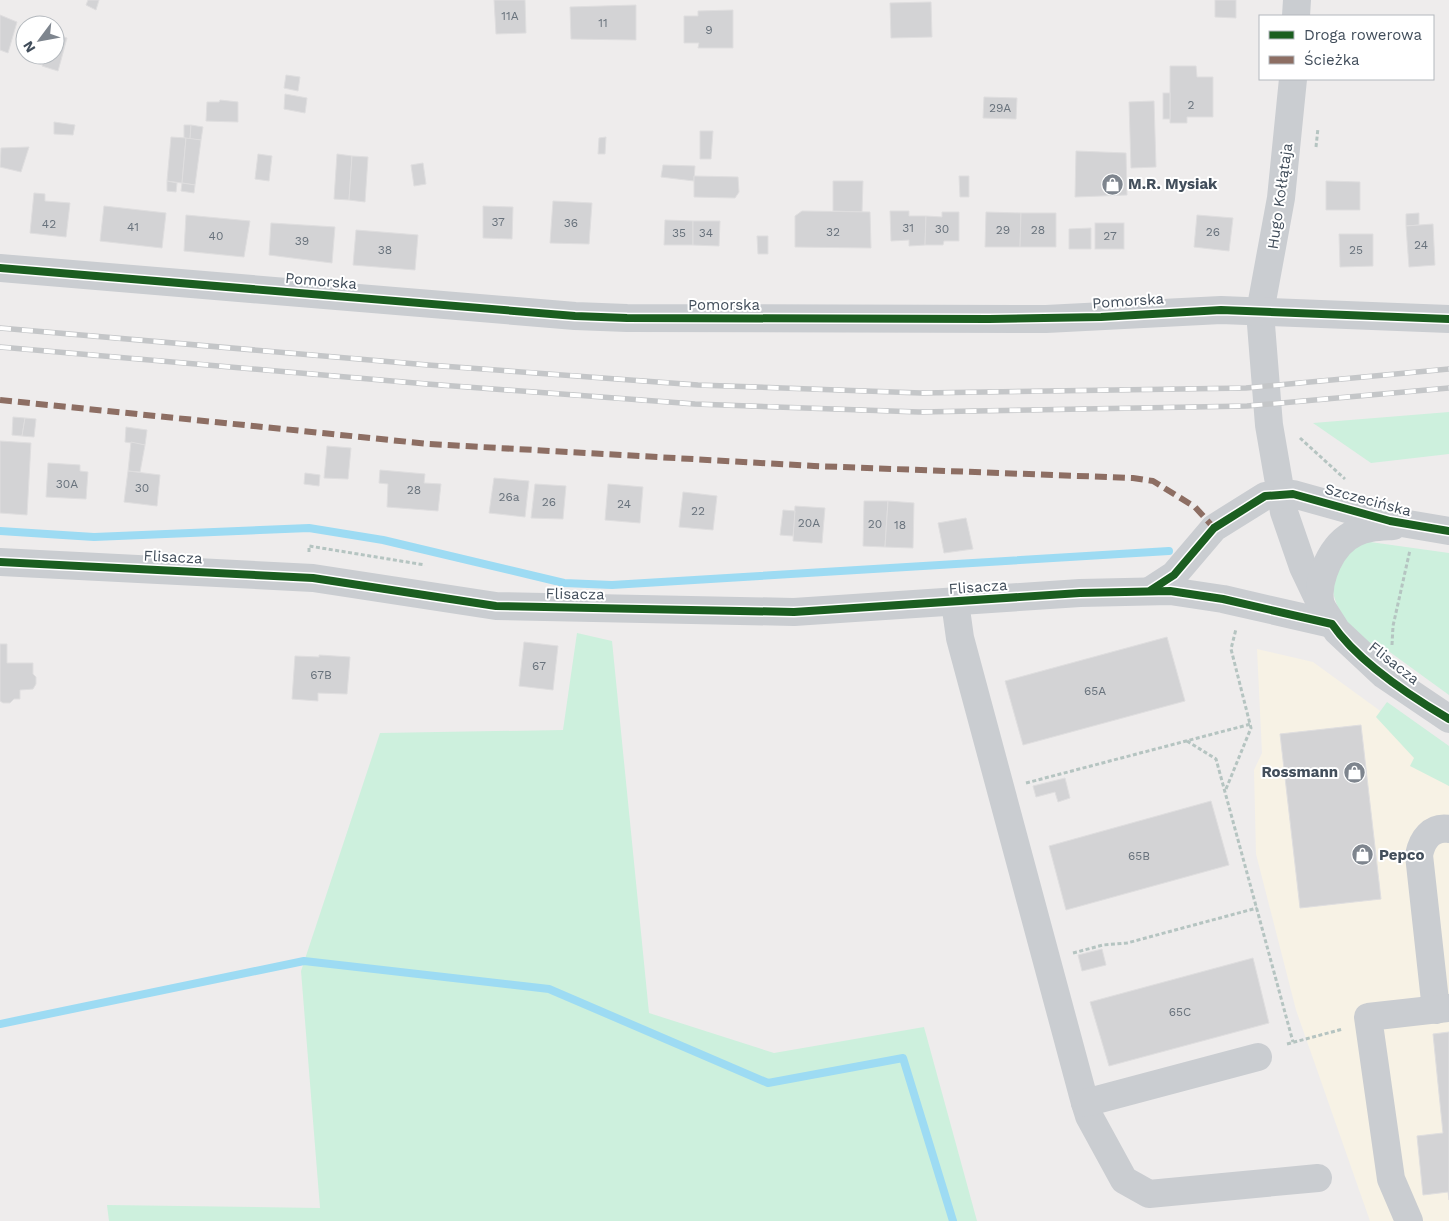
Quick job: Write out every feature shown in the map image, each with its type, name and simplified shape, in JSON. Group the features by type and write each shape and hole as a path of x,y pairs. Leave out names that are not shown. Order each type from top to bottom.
{"street":[{"path":"1296,15 1297,0"},
{"name":"Hugo Kołłątaja","path":"1280,493 1269,425 1260,312 1280,198 1293,80"},
{"name":"Pomorska","path":"0,268 575,316 627,318 1046,319 1185,310 1449,319"},
{"path":"1151,590 1174,575 1214,528 1251,503 1265,496 1280,493"},
{"name":"Szczecińska","path":"1280,493 1294,494 1413,536 1449,531"},
{"name":"Flisacza","path":"1280,493 1292,540 1326,613 1343,638 1384,675 1449,719"},
{"path":"1326,613 1320,588 1328,564 1336,549 1349,536 1371,527 1413,536"},
{"name":"Flisacza","path":"0,562 313,578 496,606 794,612 1151,590 1185,592 1326,613"},
{"path":"955,602 960,638 1089,1116 1124,1180 1149,1194 1318,1178"},
{"path":"1410,1221 1391,1179 1369,1036 1368,1017 1442,1009 1419,856 1422,843 1429,834 1441,828 1449,830"},
{"path":"1085,1102 1258,1057"}],"path":[{"path":"1299,437 1349,483"},
{"path":"1393,652 1393,626 1413,536"},
{"path":"1225,790 1251,728 1231,649 1238,621"},
{"path":"1001,790 1251,724"},
{"path":"1187,740 1216,759 1292,1042"},
{"path":"1047,961 1103,945 1127,943 1257,908"},
{"path":"1287,1044 1360,1026 1361,1036 1369,1036"}],"shaded area":[{"path":"1257,649 1313,662 1449,761 1449,1221 1370,1221 1296,1010 1256,854 1254,770 1262,753"}],"green space":[{"path":"1449,412 1449,454 1371,463 1313,423"},
{"path":"1363,541 1449,553 1449,695 1387,650 1381,656 1343,616 1333,592 1333,579 1340,562"},
{"path":"577,633 612,641 649,1013 774,1053 924,1027 977,1221 109,1221 107,1205 320,1208 301,971 380,733 563,730"},
{"path":"1387,702 1449,746 1449,786 1410,766 1414,758 1376,717"}],"building":[{"path":"88,0 99,0 96,10 86,5"},
{"path":"494,0 525,0 526,33 496,34"},
{"path":"1215,0 1236,0 1236,18 1215,17"},
{"path":"931,2 932,37 891,38 890,3"},
{"path":"636,5 636,40 571,39 570,7"},
{"path":"733,10 733,48 698,48 699,43 684,43 684,16 698,16 698,11"},
{"path":"0,15 15,21 15,29 8,53 0,50"},
{"path":"42,65 60,65 58,71"},
{"path":"1170,66 1196,66 1197,77 1213,77 1213,117 1187,117 1187,123 1170,123"},
{"path":"286,75 300,77 298,91 284,88"},
{"path":"1163,93 1170,93 1170,119 1163,119"},
{"path":"285,94 307,98 305,113 284,109"},
{"path":"984,97 1017,98 1016,119 983,118"},
{"path":"220,100 238,102 238,122 206,121 207,102 219,102"},
{"path":"1154,101 1156,167 1131,168 1129,102"},
{"path":"54,122 75,125 73,135 54,134"},
{"path":"184,125 191,125 190,139 184,138"},
{"path":"191,125 203,127 201,140 190,139"},
{"path":"700,131 713,131 711,159 700,159"},
{"path":"171,137 186,138 182,183 167,181"},
{"path":"606,137 605,154 598,154 599,138"},
{"path":"186,138 201,140 195,185 182,183"},
{"path":"29,147 21,172 0,167 1,148"},
{"path":"1076,151 1126,153 1127,195 1075,197"},
{"path":"258,154 272,156 269,181 255,179"},
{"path":"337,154 352,156 349,200 334,199"},
{"path":"352,156 368,157 365,202 349,200"},
{"path":"423,163 426,184 414,186 411,165"},
{"path":"663,165 695,166 694,181 661,177"},
{"path":"694,176 738,177 739,192 735,198 694,197"},
{"path":"959,176 969,176 969,197 960,197"},
{"path":"167,181 177,183 176,192 167,191"},
{"path":"833,181 863,181 862,212 833,211"},
{"path":"1326,181 1360,182 1360,210 1326,210"},
{"path":"182,183 195,185 194,193 181,191"},
{"path":"34,193 45,194 45,201 70,203 66,237 30,233"},
{"path":"553,201 592,203 589,244 550,243"},
{"path":"104,206 166,213 162,248 100,241"},
{"path":"483,206 513,207 512,239 483,238"},
{"path":"802,211 870,212 871,248 795,247 795,216"},
{"path":"890,211 909,211 909,216 926,216 925,245 909,246 909,240 891,241"},
{"path":"942,212 959,212 959,241 944,241 943,245 925,245 926,216 942,217"},
{"path":"986,212 1021,213 1020,247 985,247"},
{"path":"1021,213 1056,213 1056,247 1020,247"},
{"path":"1419,213 1419,225 1406,226 1406,214"},
{"path":"186,215 250,221 244,257 184,251"},
{"path":"1197,215 1233,218 1229,251 1194,247"},
{"path":"665,220 693,221 693,245 664,245"},
{"path":"693,221 720,221 719,246 693,245"},
{"path":"271,223 335,227 332,263 269,255"},
{"path":"1095,223 1124,223 1124,249 1095,249"},
{"path":"1433,224 1435,265 1409,267 1406,226"},
{"path":"1091,228 1091,249 1069,249 1069,229"},
{"path":"356,230 418,235 415,270 353,265"},
{"path":"1339,234 1373,234 1373,266 1340,267"},
{"path":"757,236 768,236 768,254 758,254"},
{"path":"13,417 25,418 22,436 12,435"},
{"path":"25,418 36,419 34,437 22,436"},
{"path":"126,427 147,430 145,445 125,442"},
{"path":"0,441 31,443 27,515 0,513"},
{"path":"131,442 145,445 140,472 128,471"},
{"path":"327,446 351,448 348,479 324,478"},
{"path":"48,463 80,465 80,471 88,472 86,499 46,497"},
{"path":"380,470 425,474 424,483 441,484 438,511 387,507 388,484 379,483"},
{"path":"128,471 160,475 157,506 124,502"},
{"path":"305,473 320,475 319,486 304,484"},
{"path":"494,478 529,481 525,517 489,513"},
{"path":"535,484 566,486 563,519 531,518"},
{"path":"608,484 643,487 640,523 605,520"},
{"path":"683,492 717,496 713,530 679,527"},
{"path":"864,501 888,501 885,547 863,546"},
{"path":"888,501 914,503 913,548 885,547"},
{"path":"795,506 825,508 822,543 793,541"},
{"path":"783,510 795,511 793,536 780,535"},
{"path":"966,518 973,549 944,553 938,523"},
{"path":"1167,637 1185,701 1023,745 1005,681"},
{"path":"524,642 558,646 553,690 519,686"},
{"path":"0,644 7,644 7,663 33,663 33,674 36,677 36,684 33,689 20,690 20,699 14,699 10,703 0,701"},
{"path":"319,655 350,657 347,694 318,693 318,701 292,699 295,656 319,657"},
{"path":"1361,725 1381,899 1300,908 1280,734"},
{"path":"1065,778 1070,798 1058,802 1055,792 1036,797 1033,786"},
{"path":"1211,801 1229,865 1066,910 1049,846"},
{"path":"1102,949 1106,965 1082,971 1078,955"},
{"path":"1253,958 1269,1023 1109,1066 1090,1002"},
{"path":"1449,1032 1449,1200 1448,1192 1423,1195 1417,1136 1443,1133 1433,1034"}],"waterway":[{"path":"0,531 94,537 309,528 383,540 564,583 612,585 1169,551"},
{"path":"0,1024 304,961 549,989 768,1083 903,1058 953,1221"}],"railway":[{"path":"0,328 428,365 698,385 921,393 1246,388 1449,369"},
{"path":"0,347 427,384 695,404 919,412 1247,406 1449,388"}],"marked path":[{"path":"0,400 429,444 814,466 1133,478 1153,481 1195,507 1214,528"}],"cycle path":[{"path":"0,268 575,316 627,318 989,319 1101,317 1221,310 1449,319"},
{"path":"1151,590 1174,575 1214,528 1265,496 1293,494 1390,521 1449,531"},
{"path":"0,562 313,578 496,606 794,612 1080,593 1170,591 1223,599 1332,624 1370,665 1418,700 1449,719"}],"place":[{"name":"M.R. Mysiak","path":"1112,184"},
{"name":"Rossmann","path":"1354,772"},
{"name":"Pepco","path":"1363,855"}]}
